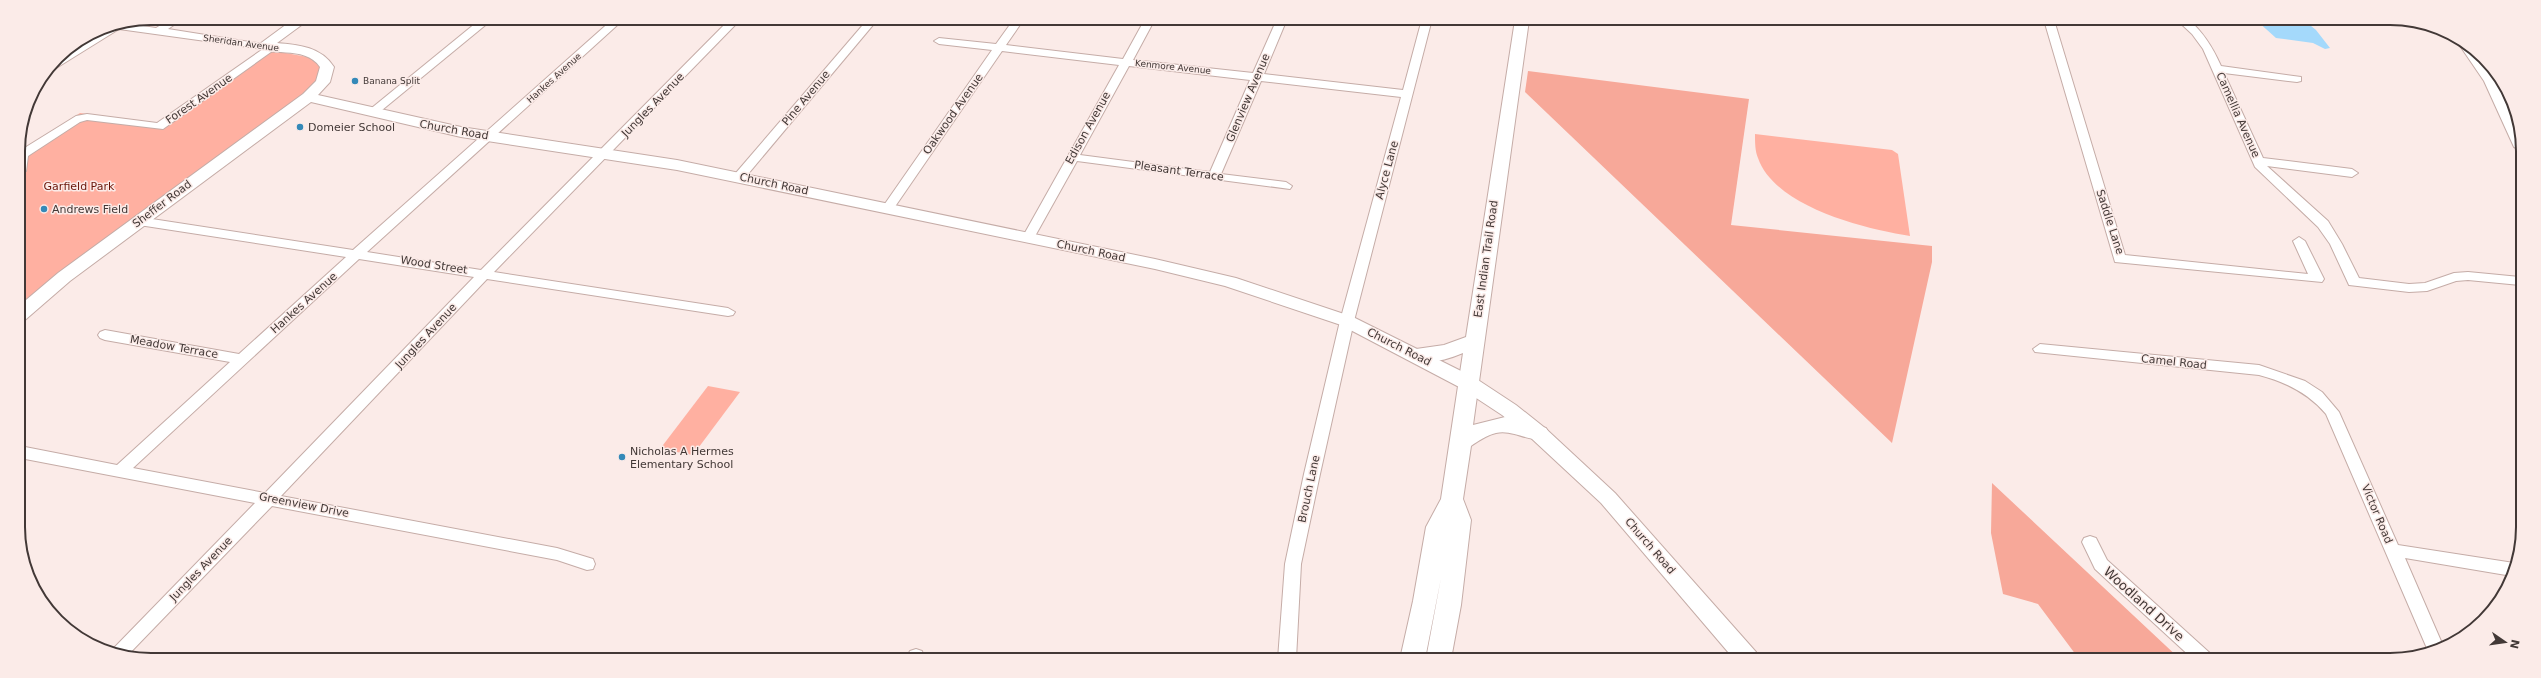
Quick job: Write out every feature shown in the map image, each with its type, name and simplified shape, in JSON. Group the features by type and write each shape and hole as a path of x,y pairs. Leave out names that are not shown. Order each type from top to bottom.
{"main road":[{"name":"East Indian Trail Road","path":"1413,653 1425,601 1438,527 1452,499 1521,25"},
{"path":"1416,354 1445,353 1474,341"},
{"path":"1460,442 1488,426 1500,423 1538,433"},
{"name":"East Indian Trail Road","path":"1439,653 1449,605 1460,520 1452,499"}],"street":[{"path":"158,31 168,25"},
{"name":"Forest Avenue","path":"25,153 76,119 87,117 159,127 269,47 296,25"},
{"path":"372,113 480,25"},
{"name":"Hankes Avenue","path":"122,470 358,254 612,25"},
{"name":"Jungles Avenue","path":"122,650 270,498 485,273 605,154 730,25"},
{"name":"Pine Avenue","path":"739,177 868,25"},
{"name":"Oakwood Avenue","path":"888,208 1015,25"},
{"name":"Edison Avenue","path":"1028,238 1147,25"},
{"name":"Glenview Avenue","path":"1214,176 1279,25"},
{"name":"Alyce Lane","path":"1347,321 1426,25"},
{"name":"Saddle Lane","path":"2050,25 2120,259 2317,279 2299,241"},
{"name":"Camellia Avenue","path":"2187,25 2202,39 2218,69 2261,167 2323,224 2336,244 2354,282 2408,288 2427,287 2454,277 2468,276 2516,281"},
{"name":"Sheridan Avenue","path":"125,27 309,52 326,63 326,77 308,97"},
{"path":"68,56 95,39"},
{"name":"Kenmore Avenue","path":"939,41 1407,94"},
{"path":"2473,57 2490,80 2515,137"},
{"path":"2218,69 2297,79"},
{"name":"Church Road","path":"308,97 372,113 488,136 739,177 1199,274 1347,321 1416,354 1468,383 1538,433 1608,498 1743,653"},
{"name":"Sheffer Road","path":"25,311 59,281 308,97"},
{"name":"Pleasant Terrace","path":"1072,157 1286,186"},
{"path":"2258,162 2352,173"},
{"name":"Wood Street","path":"139,221 485,273 728,312"},
{"name":"Brouch Lane","path":"1287,653 1293,564 1347,321"},
{"name":"Meadow Terrace","path":"105,335 243,359"},
{"name":"Camel Road","path":"2040,349 2259,370 2281,376 2305,386"},
{"name":"Victor Road","path":"2305,386 2322,399 2332,412 2434,645"},
{"name":"Greenview Drive","path":"25,453 270,498 557,554 587,564"},
{"name":"Woodland Drive","path":"2090,542 2101,564 2198,653"},
{"path":"2392,550 2509,569"}],"green space":[{"name":"Garfield Park","path":"264,49 313,58 321,67 321,74 312,88 25,302 25,149 80,113 159,123"},
{"path":"1755,134 1892,150 1898,154 1910,236 1870,228 1824,213 1783,190 1768,175 1758,158"},
{"path":"708,386 740,392 693,455 660,449"}],"shaded area":[{"path":"1528,71 1749,99 1731,225 1932,246 1932,262 1892,443 1525,92"},
{"path":"1992,483 2174,653 2075,653 2038,604 2003,594 1991,533"}],"water":[{"path":"2262,25 2310,25 2316,30 2330,48 2325,49 2313,43 2276,38"}],"place":[{"name":"Banana Split","path":"355,81"},
{"name":"Domeier School","path":"300,127"},
{"name":"Andrews Field","path":"44,209"},
{"name":"Nicholas A Hermes Elementary School","path":"622,457"}]}
